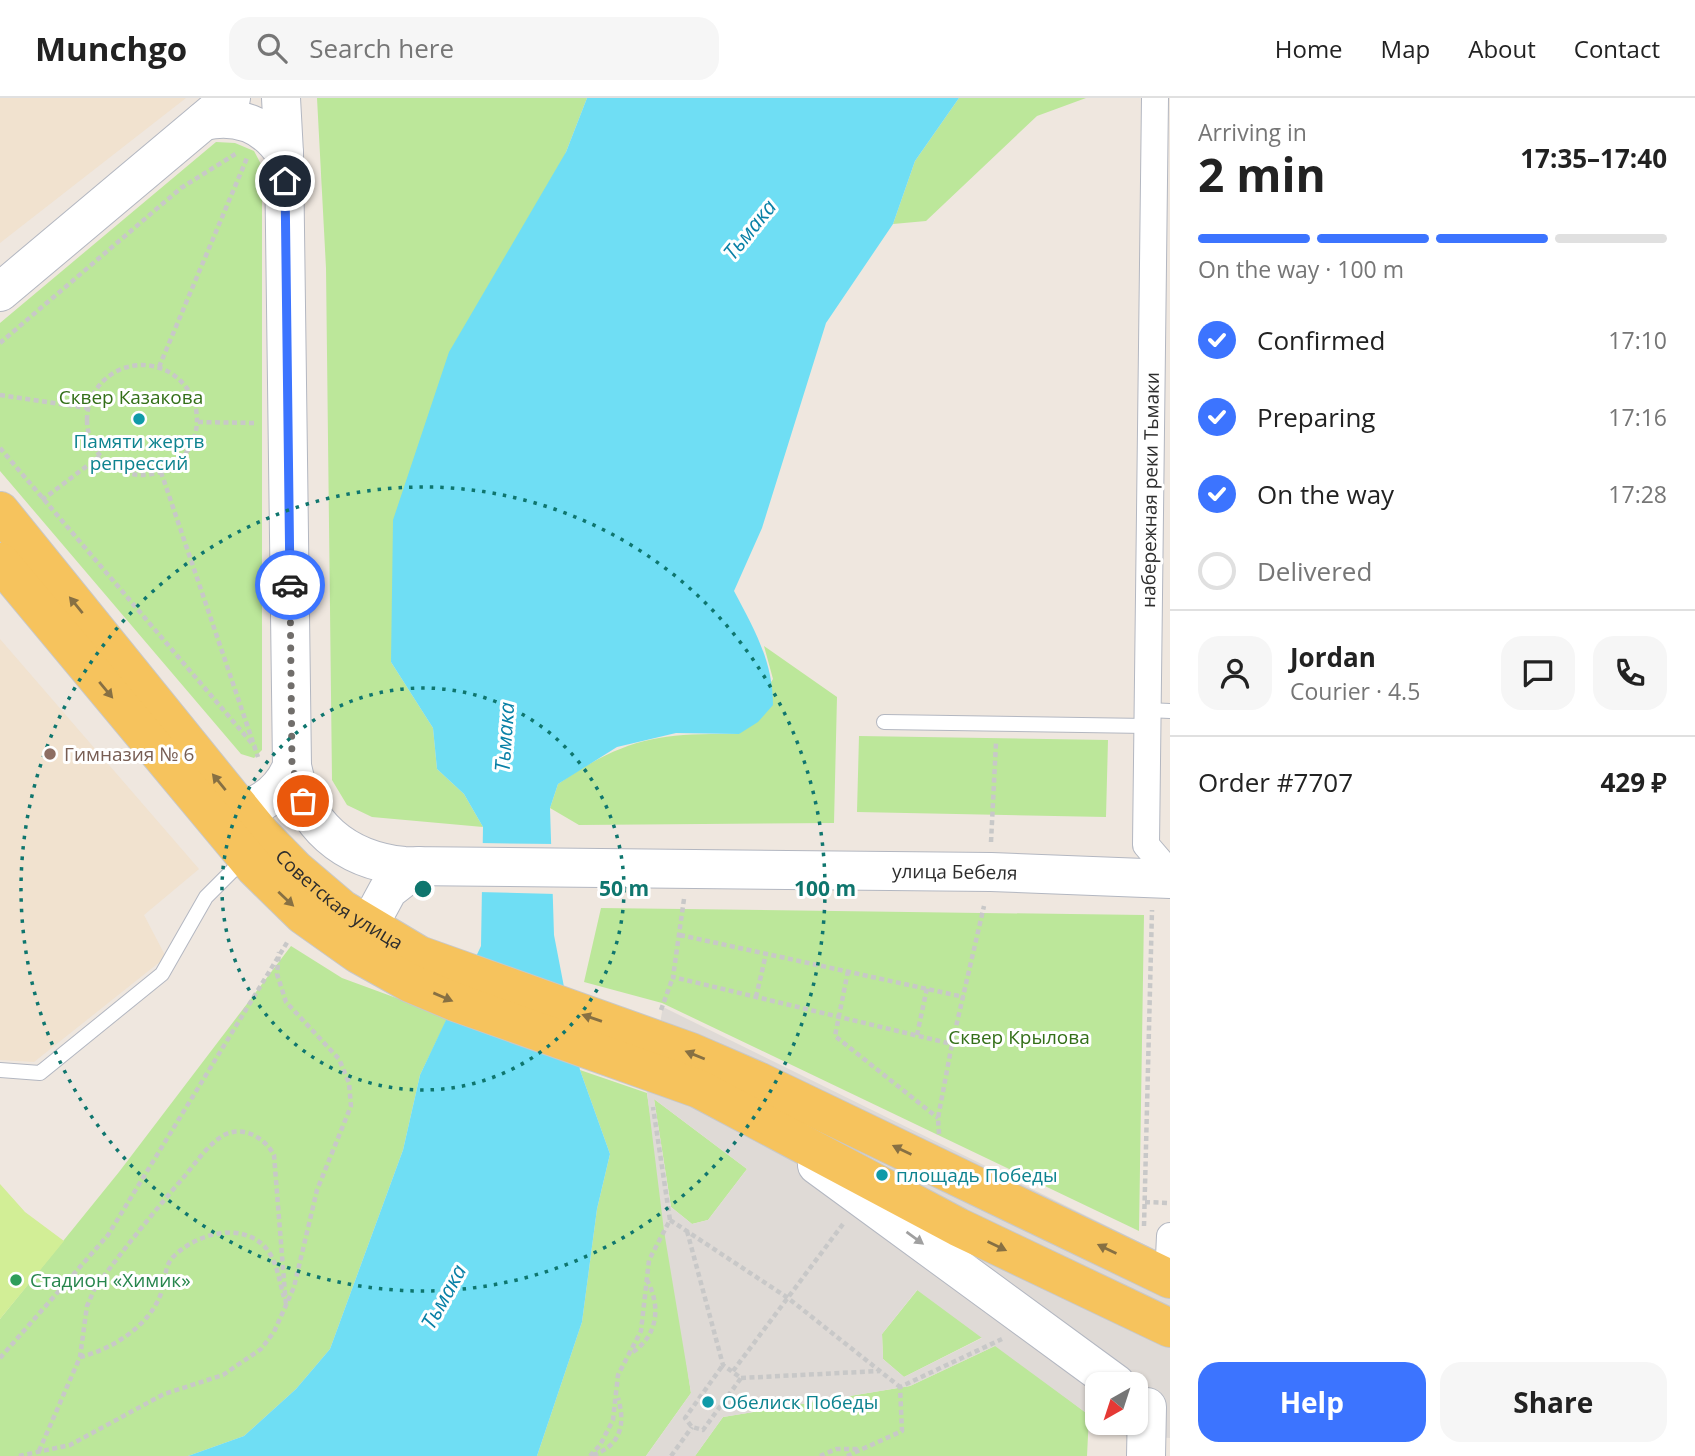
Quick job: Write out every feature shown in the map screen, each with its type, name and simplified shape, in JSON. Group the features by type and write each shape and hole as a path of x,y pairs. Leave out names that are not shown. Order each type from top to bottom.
{"main road":[{"path":"243,810 271,797 283,783 276,765 266,155 281,98"},
{"path":"0,292 218,109 235,119 255,125 272,137 266,155"},
{"name":"Советская улица","path":"17,509 243,810 300,874 381,946 455,1002 655,1057"},
{"name":"Советская улица","path":"0,562 246,857 303,915 381,946"},
{"name":"улица Бебеля","path":"276,765 327,835 369,860 419,866 611,869 987,889 1161,895"},
{"path":"381,946 388,890 419,866"},
{"path":"655,1057 699,1089 958,1227 1170,1328"},
{"path":"655,1057 758,1081 1169,1278 1161,1289 1150,1297 1117,1303"},
{"path":"742,1110 1100,1372"},
{"path":"1146,1456 1151,1404"}],"street":[{"name":"набережная реки Тьмаки","path":"1155,98 1161,316 1155,716 1146,845 1170,873"},
{"path":"1169,1278 1170,1236"}],"lane":[{"path":"884,722 997,724 1155,716"},
{"path":"0,1070 40,1073 162,974 206,897 246,857"}],"path":[{"path":"0,343 181,188 243,150"},
{"path":"159,367 266,155"},
{"path":"132,366 159,367 183,383 196,408 198,422 187,453 161,472 145,476 128,474 112,467 100,456 91,442 87,425 88,408 94,391 107,377 132,366"},
{"path":"0,395 88,408"},
{"path":"198,422 258,423"},
{"path":"0,448 255,747 276,765"},
{"path":"17,509 43,499 100,456"},
{"path":"161,472 255,747"},
{"path":"939,1138 938,1118 952,1044 987,889 997,724"},
{"path":"1144,1238 1161,895"},
{"path":"591,1456 608,1448 618,1438 622,1415 618,1398 618,1376 641,1331 649,1260 670,1220 655,1057 673,977 684,898"},
{"path":"0,1358 108,1235 183,1116 279,952 293,934"},
{"path":"680,935 964,997"},
{"path":"19,1456 70,1445 164,1394 223,1376 261,1349 274,1332 286,1308 317,1190 351,1106 349,1083 339,1059 286,1002 277,974 279,952"},
{"path":"756,997 766,954"},
{"path":"848,971 835,1036 938,1118"},
{"path":"673,977 952,1044"},
{"path":"917,1035 928,989"},
{"path":"38,1451 80,1357 87,1306 95,1289 199,1159 223,1136 235,1131 257,1136 268,1144 274,1155 286,1308"},
{"path":"1145,1202 1170,1203"},
{"path":"733,1371 850,1215"},
{"path":"670,1220 788,1298 900,1387 902,1431 847,1456"},
{"path":"687,1231 723,1365 741,1378 880,1371"},
{"path":"80,1357 117,1342 140,1323 159,1297 166,1267 172,1258 197,1240 214,1235 242,1234 266,1248 275,1261 286,1308"},
{"path":"631,1354 642,1346 654,1325 653,1291 646,1279"},
{"path":"900,1387 1009,1336"},
{"path":"723,1365 685,1418 692,1427 702,1430 741,1378"},
{"path":"591,1456 609,1430 618,1398"},
{"path":"671,1456 692,1427"},
{"path":"820,1456 836,1449 862,1449"}],"shaded area":[{"path":"0,98 186,98 0,243"},
{"name":"Гимназия № 6","path":"0,639 199,869 144,915 166,957 34,1062 0,1060"},
{"name":"площадь Победы","path":"663,1007 1170,1257 1170,1438 1116,1435 1148,1435 1148,1372 1085,1372 1085,1412 995,1346 910,1386 723,1417 695,1456 646,1456 691,1393 664,1231 647,1093","holes":["654,1099 747,1169 708,1220 692,1224 671,1207","917,1290 982,1338 904,1377 883,1359 882,1334"]}],"green space":[{"path":"317,98 587,98 566,152 391,662 433,728 437,769 464,794 483,827 372,817 347,805 332,780 326,268"},
{"path":"959,98 1086,98 1037,116 926,221 893,224 915,161"},
{"name":"Сквер Казакова","path":"216,142 235,143 254,151 262,166 262,750 254,758 241,754 0,471 0,323"},
{"path":"764,646 837,697 834,823 579,825 550,808 558,784 582,768 624,747 665,737 739,734 773,679"},
{"path":"859,736 1108,740 1106,817 857,812"},
{"name":"Сквер Крылова","path":"601,908 1144,915 1139,1231 662,1003 584,982"},
{"path":"291,946 342,978 448,1017 420,1075 403,1150 330,1349 296,1389 244,1436 188,1456 0,1456 0,1319 119,1172"},
{"path":"580,1070 647,1093 691,1393 646,1456 537,1456 582,1322 597,1209 610,1154"},
{"path":"654,1099 747,1169 708,1220 692,1224 671,1207"},
{"name":"Стадион «Химик»","path":"0,1184 25,1212 64,1241 0,1319"},
{"path":"919,1288 983,1337 904,1377 883,1359 882,1334"},
{"path":"997,1345 1085,1412 1087,1456 695,1456 723,1417 910,1386"}],"water":[{"name":"Тьмака","path":"587,98 959,98 915,161 893,224 826,323 762,528 734,591 766,660 773,705 758,722 739,734 676,733 617,747 558,784 550,808 554,935 580,1070 610,1154 597,1209 582,1322 537,1456 188,1456 244,1436 296,1389 330,1349 403,1150 420,1075 481,946 483,827 464,794 437,769 433,728 391,662 393,520 449,352 566,152"}],"pier":[{"path":"479,843 554,844 556,894 478,892"}],"way so far":[{"path":"290,585 292,766 303,801"}],"place":[{"name":"Памяти жертв репрессий","path":"139,419"},
{"name":"Гимназия № 6","path":"50,754"},
{"name":"площадь Победы","path":"882,1175"},
{"name":"Стадион «Химик»","path":"16,1280"},
{"name":"Обелиск Победы","path":"708,1402"}],"route":[{"path":"285,181 290,585"}]}
